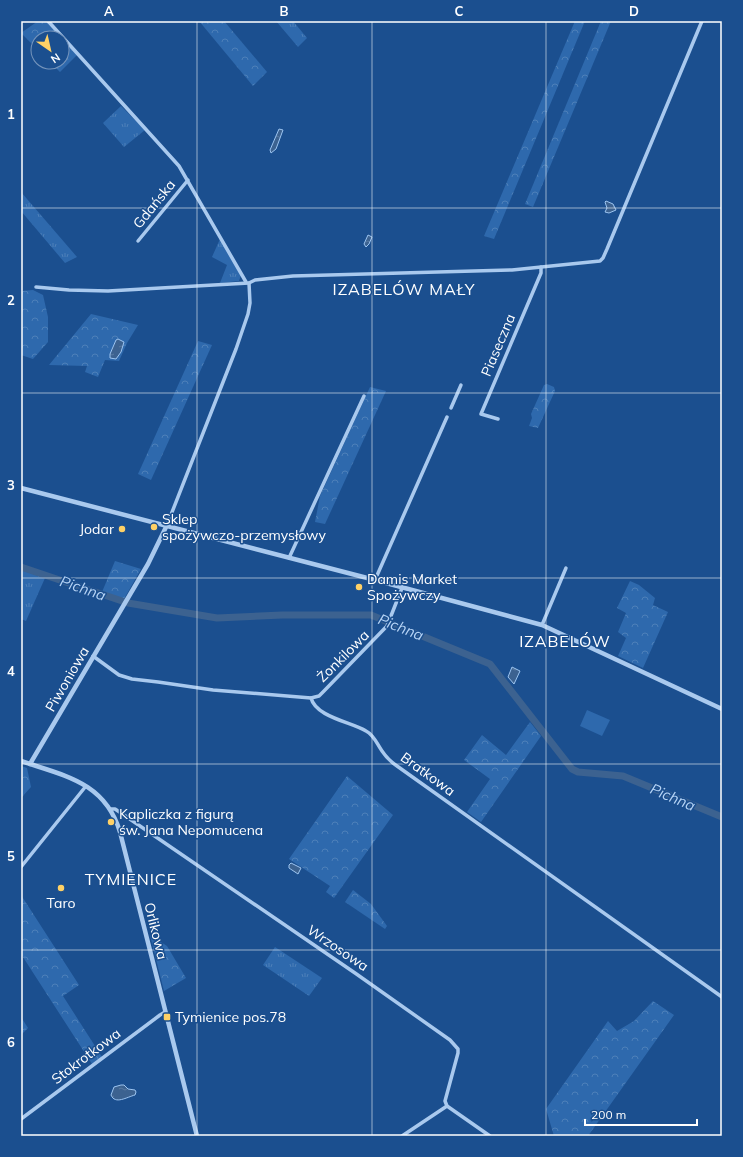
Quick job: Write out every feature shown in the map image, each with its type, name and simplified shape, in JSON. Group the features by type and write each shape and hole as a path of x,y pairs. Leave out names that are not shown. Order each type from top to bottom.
{"street":[{"path":"48,21 174,159 248,282 250,303 248,314 236,349 167,525"},
{"path":"36,287 108,291 219,285 293,276 512,270 598,262 603,258 702,21"},
{"name":"Gdańska","path":"138,241 188,180"},
{"name":"Piaseczna","path":"498,419 481,414 541,273 541,267"},
{"path":"452,408 461,386"},
{"path":"289,558 364,396"},
{"path":"375,580 447,417"},
{"path":"21,488 167,525 542,625 722,709"},
{"name":"Piwoniowa","path":"30,764 148,564 167,525"},
{"path":"542,625 566,568"},
{"name":"Żonkilowa","path":"311,698 319,696 387,626 402,588"},
{"path":"93,656 119,674 132,680 158,682 213,690 311,698"},
{"name":"Bratkowa","path":"311,698 313,704 317,708 331,716 367,731 389,759 397,766 722,997"},
{"name":"Orlikowa","path":"21,761 86,786 103,800 110,809 120,832 197,1136"},
{"path":"21,867 86,786"},
{"name":"Wrzosowa","path":"110,809 115,809 121,813 450,1040 458,1048 458,1053 445,1101 447,1106"},
{"name":"Stokrotkowa","path":"21,1119 165,1012"},
{"path":"402,1136 447,1106 490,1136"}],"green space":[{"path":"38,21 46,21 54,30 30,30 30,42 21,33"},
{"path":"199,21 224,21 267,72 253,86"},
{"path":"276,21 293,21 307,38 298,47"},
{"path":"575,21 585,21 494,239 484,236"},
{"path":"601,21 611,21 533,207 525,204"},
{"path":"70,48 77,55 70,62"},
{"path":"121,106 145,130 124,147 103,123"},
{"path":"21,192 77,257 65,263 21,211"},
{"path":"220,239 241,275 239,281 220,283 227,265 212,257"},
{"path":"33,290 43,295 48,317 48,342 33,359 21,355 21,291"},
{"path":"91,314 138,325 127,343 119,361 105,360 98,377 85,372 87,366 49,365"},
{"path":"198,341 212,345 151,480 138,474"},
{"path":"547,384 554,387 555,391 538,428 529,426 532,418 531,414 544,385"},
{"path":"370,387 386,391 325,524 315,522 320,496"},
{"path":"115,561 141,569 124,599 102,592"},
{"path":"21,570 45,578 26,621 21,619"},
{"path":"630,581 639,585 655,598 653,605 668,612 643,668 618,656 626,638 618,632 626,613 617,608"},
{"path":"587,710 610,720 602,736 580,726"},
{"path":"530,722 541,736 481,822 467,812 490,779 464,760 482,735 506,755"},
{"path":"21,766 27,768 31,787 21,798"},
{"path":"347,776 393,815 334,898 326,892 330,886 289,859"},
{"path":"353,890 371,904 387,926 385,929 345,902"},
{"path":"21,895 79,985 63,996 102,1057 92,1064 21,954"},
{"path":"150,935 167,946 186,978 164,991"},
{"path":"275,947 322,978 309,996 263,965"},
{"path":"653,1001 674,1015 588,1136 554,1136 546,1109 608,1021 617,1031 634,1021"},
{"path":"21,1017 28,1028 21,1035"}],"water":[{"path":"279,129 283,130 276,149 271,153 270,150"},
{"path":"606,201 613,204 616,210 609,213 605,212 607,208"},
{"path":"368,235 372,237 366,247 364,244"},
{"path":"118,339 124,342 121,352 116,359 110,358 110,354 116,340"},
{"path":"512,667 520,671 514,684 508,677"},
{"path":"291,863 301,868 298,874 289,868"},
{"path":"124,1085 128,1089 135,1090 135,1095 122,1100 115,1100 111,1095 114,1087"}],"waterway":[{"name":"Pichna","path":"21,567 128,603 217,618 282,615 371,615 490,664 572,769 578,772 623,776 722,817"}],"place":[{"name":"Sklep spożywczo-przemysłowy","path":"154,527"},
{"name":"Jodar","path":"122,529"},
{"name":"Damis Market Spożywczy","path":"359,587"},
{"name":"Kapliczka z figurą św. Jana Nepomucena","path":"111,822"},
{"name":"Taro","path":"61,888"},
{"name":"Tymienice pos.78","path":"167,1017"}],"district":[{"name":"IZABELÓW MAŁY","path":"404,289"},
{"name":"IZABELÓW","path":"565,641"},
{"name":"TYMIENICE","path":"131,879"}]}
